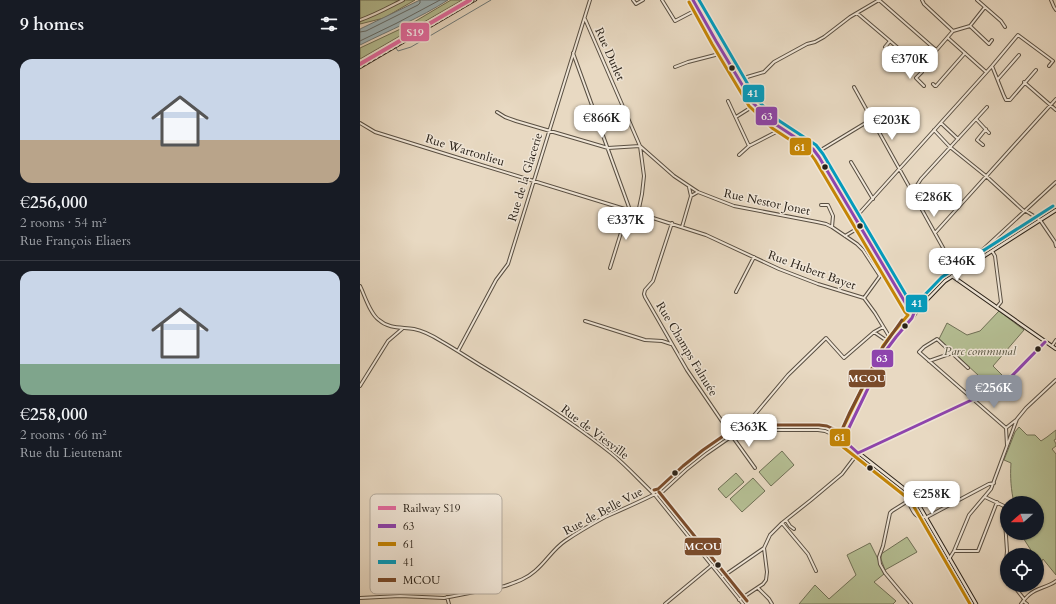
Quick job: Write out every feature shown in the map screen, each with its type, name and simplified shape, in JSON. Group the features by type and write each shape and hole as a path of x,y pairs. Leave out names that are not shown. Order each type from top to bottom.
{"main road":[{"path":"693,0 740,82 755,105 766,116 816,152 909,309 909,312 912,313 912,318 891,342 854,416 845,436 845,440 846,443 858,453 907,491 916,501 976,604"},
{"path":"912,313 917,312 918,309 945,281 956,273 1056,210"},
{"path":"952,276 1056,350"}],"street":[{"path":"360,20 403,0"},
{"name":"Rue de la Glacerie","path":"458,351 496,280 508,264 590,0"},
{"path":"634,0 636,4 643,0"},
{"path":"662,0 675,21 698,9"},
{"path":"740,82 748,77 764,72 774,62 807,44 824,37 857,12 879,0 936,50"},
{"path":"922,0 924,4 953,31"},
{"path":"977,0 1005,27"},
{"path":"1051,0 1056,10"},
{"path":"924,86 916,78 922,72 921,68 953,31 970,26 985,7"},
{"path":"857,12 921,68"},
{"name":"Rue Durlet","path":"584,18 640,146 644,176 638,213"},
{"path":"970,26 989,44 992,40"},
{"path":"855,218 992,66 1018,35 1053,61"},
{"path":"948,38 986,72"},
{"path":"885,47 890,41"},
{"path":"573,53 629,210 610,268"},
{"path":"675,67 723,53"},
{"path":"932,84 936,86 966,54"},
{"path":"998,79 1019,55"},
{"path":"1049,66 1056,58"},
{"path":"992,66 1006,100 1010,100 1024,82 1036,70"},
{"path":"1024,82 1056,110"},
{"path":"854,87 956,273"},
{"path":"935,233 1056,99"},
{"path":"728,101 749,146"},
{"path":"736,117 755,105"},
{"path":"912,193 921,179 987,107"},
{"path":"497,112 516,121 549,132 608,148 640,146"},
{"path":"816,152 872,119"},
{"path":"976,119 989,133"},
{"path":"941,122 958,139"},
{"name":"Rue Wartonlieu","path":"360,123 375,132 682,227"},
{"path":"739,155 749,146 782,128"},
{"path":"983,145 977,140 986,129"},
{"path":"934,130 950,147 986,176 1024,211 1040,220 1055,242 1056,246"},
{"name":"Rue Nestor Jonet","path":"640,146 674,176 698,192 734,206 817,222 832,227 857,244 880,276"},
{"path":"851,162 873,199"},
{"path":"977,260 976,256 1056,182"},
{"path":"682,227 690,196 689,187"},
{"path":"690,196 698,192"},
{"name":"Rue Nestor Jonet","path":"820,205 828,205 833,216 832,227"},
{"name":"Rue Champs Falnuée","path":"672,223 653,281 645,290 644,294 687,370 755,468"},
{"name":"Rue Hubert Bayet","path":"682,227 706,235 779,270 864,298"},
{"path":"845,236 860,227"},
{"path":"992,251 995,256 1001,302 997,307"},
{"name":"Rue Hubert Bayet","path":"736,292 754,257"},
{"path":"887,272 880,276 864,298 875,313 891,342"},
{"name":"Rue de Viesville","path":"360,286 378,320 402,329 413,329 425,333 458,351 524,392 592,438 635,474 655,495 743,604"},
{"path":"585,321 646,341 662,341 671,344"},
{"path":"845,440 830,433 818,430 744,430 746,425 788,374 826,338 844,358 874,332 883,327"},
{"path":"360,386 388,341 402,329"},
{"path":"874,332 891,342"},
{"path":"968,368 936,339 918,352 1006,428 1007,447"},
{"path":"1051,347 1056,340"},
{"path":"722,577 764,548 770,535 782,523 842,474 858,453 993,390 1007,381 1045,342"},
{"path":"929,361 952,353"},
{"path":"1006,428 1056,380"},
{"path":"949,559 954,551 969,515 991,489 1017,419"},
{"name":"Rue de Belle Vue","path":"502,587 522,580 536,570 552,552 566,540 606,517 636,504 652,495 660,494 706,454 732,436 744,430"},
{"path":"911,604 885,574 880,564 879,557 883,546 890,513 908,501 916,515 919,517 925,517 994,482"},
{"path":"985,497 1004,506 1008,548"},
{"path":"954,551 978,551 997,502"},
{"path":"786,520 794,529"},
{"path":"782,523 808,554 816,571"},
{"path":"739,600 758,588 766,580 767,572 764,548"},
{"path":"665,604 712,565"},
{"path":"1021,604 1030,594 1056,581"},
{"path":"758,588 772,604"},
{"path":"1018,592 1027,604"},
{"name":"Rue de Belle Vue","path":"360,598 400,596 447,597 463,594"},
{"path":"447,597 449,604"}],"green space":[{"path":"360,0 415,0 384,18 360,24"},
{"path":"451,0 462,0 360,59 360,48 409,25"},
{"name":"Parc communal","path":"999,311 1024,330 993,366 1006,379 992,388 939,339 947,323 967,335 980,331"},
{"path":"1019,427 1027,435 1035,435 1041,441 1056,430 1056,439 1054,440 1056,446 1052,449 1056,454 1056,575 1044,560 1044,548 1030,548 1024,540 1044,540 1044,496 1013,496 1011,463 1004,460 1015,432"},
{"path":"782,451 794,465 771,486 759,472"},
{"path":"736,473 744,482 726,498 718,489"},
{"path":"753,478 765,491 742,512 730,499"},
{"path":"907,537 917,552 885,570 881,559 881,554"},
{"path":"870,543 884,574 874,582 896,601 893,604 799,604 815,585 829,599 856,575 847,555"}],"water":[{"path":"420,0 448,0 416,18 360,45 360,29"}],"waterway":[{"path":"396,48 398,51 411,47 491,0"}],"railway":[{"path":"360,68 476,0"}],"rail line":[{"name":"S19","path":"360,64 470,0"}],"transit line":[{"name":"63","path":"693,0 753,103 775,124 813,149 819,157 909,309 914,313 912,318 887,349 845,436 848,444 858,453"},
{"name":"41","path":"699,0 757,100 778,120 816,145 823,154 913,307 942,277 1053,206"},
{"name":"61","path":"689,2 749,106 772,128 810,153 815,160 908,315 883,346 840,434 840,441 843,447 910,500 970,604"},
{"name":"MCOU","path":"840,440 840,434 849,414 883,347 902,320"},
{"name":"63","path":"858,453 993,390 1007,381 1045,342"},
{"name":"MCOU","path":"654,490 658,489 703,450 742,425 819,425 827,426 847,435"},
{"name":"MCOU","path":"659,492 747,601"}]}
